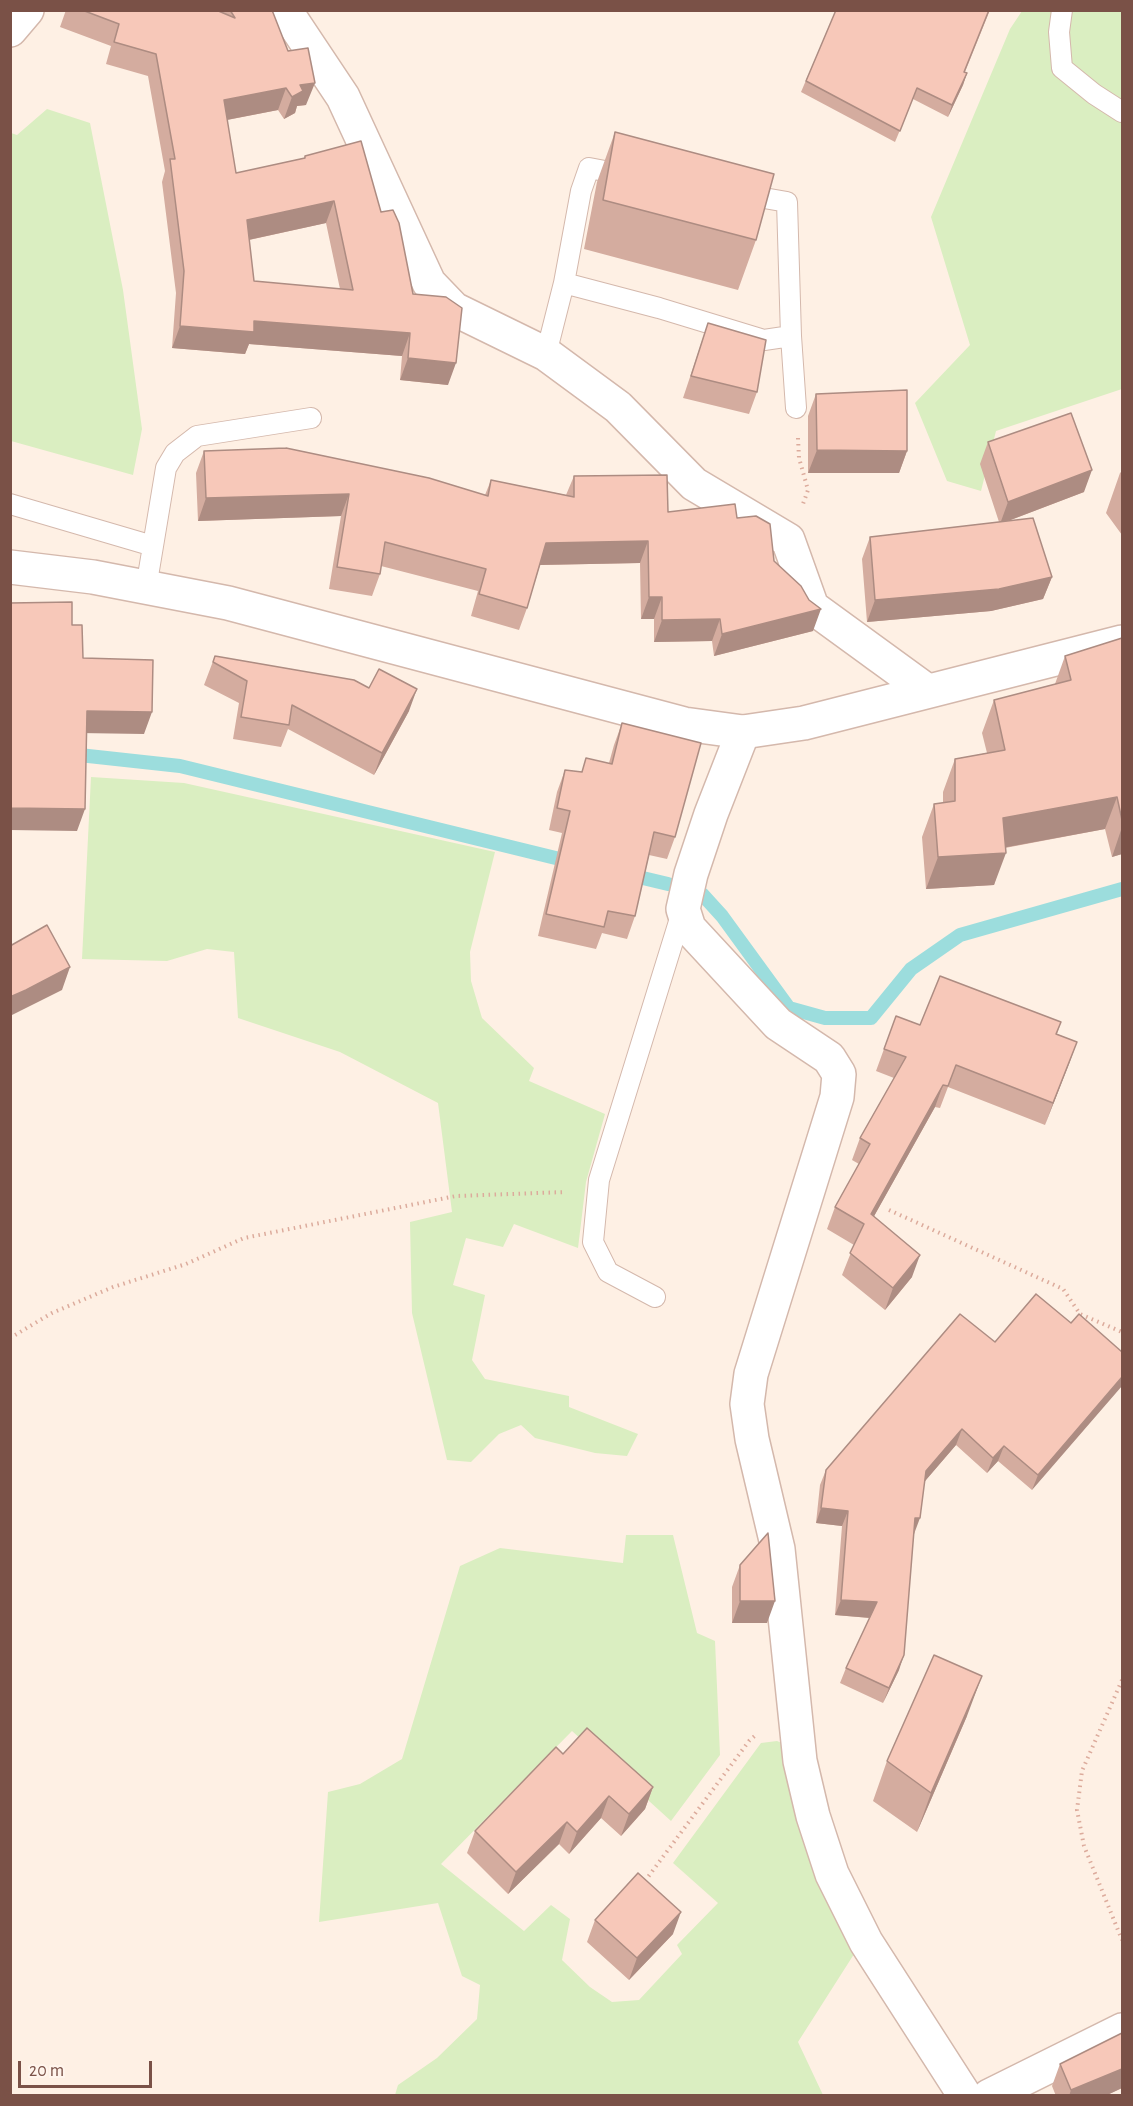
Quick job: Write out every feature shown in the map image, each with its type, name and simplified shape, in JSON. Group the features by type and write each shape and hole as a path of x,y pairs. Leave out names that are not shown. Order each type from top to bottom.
{"street":[{"path":"10,30 27,10"},
{"path":"285,10 343,97 429,284 454,309 546,354 618,407 694,484 788,540 812,607 926,690"},
{"path":"10,567 93,577 228,603 684,724 743,732 804,723 926,690 1122,642"},
{"path":"743,732 711,814 691,874 683,909 689,928 778,1024 829,1058 839,1074 837,1097 751,1374 747,1404 752,1439 778,1550 800,1761 813,1816 832,1874 866,1942 965,2096"},
{"path":"989,2096 1122,2030"}],"lane":[{"path":"1062,10 1059,32 1062,68 1094,94 1122,112"},
{"path":"546,354 564,283 581,191 589,168 647,178"},
{"path":"717,190 787,202 791,336 796,408"},
{"path":"564,283 659,308 764,340 791,336"},
{"path":"146,588 166,468 175,453 196,436 311,418"},
{"path":"10,504 153,546"},
{"path":"655,1297 608,1272 593,1242 599,1180 683,909"}],"path":[{"path":"799,458 808,489 802,507"},
{"path":"10,1338 52,1313 113,1287 186,1264 244,1238 456,1196 598,1191"},
{"path":"889,1210 1063,1289 1080,1314 1122,1332"},
{"path":"1122,1680 1082,1771 1077,1810 1084,1846 1122,1940"},
{"path":"645,1881 749,1741 793,1703"}],"green space":[{"path":"1022,11 1122,11 1122,389 996,431 981,491 947,481 915,403 970,345 931,217 1010,29"},
{"path":"47,109 90,123 123,290 142,429 133,475 11,441 11,133 17,135"},
{"path":"91,777 184,783 495,852 470,952 471,981 482,1018 534,1068 529,1081 605,1114 586,1182 578,1248 514,1224 503,1247 466,1238 453,1285 485,1295 472,1360 485,1379 569,1396 569,1407 638,1434 627,1456 595,1453 535,1438 521,1425 499,1434 471,1462 447,1460 412,1313 410,1222 452,1212 438,1103 340,1052 238,1018 234,952 207,949 167,961 82,959"},
{"path":"626,1535 673,1535 697,1633 715,1641 720,1755 671,1821 572,1731 441,1864 524,1931 551,1905 570,1919 562,1960 590,1987 612,2002 639,2000 682,1954 677,1945 718,1903 673,1863 761,1743 777,1741 789,1746 856,1951 798,2042 823,2095 395,2095 398,2085 437,2058 477,2019 480,1985 462,1976 438,1903 319,1922 328,1792 360,1784 402,1759 460,1566 500,1548 623,1563"}],"building":[{"path":"82,10 216,10 235,18 230,10 272,10 288,51 308,48 315,83 300,85 303,91 292,97 286,88 224,100 236,173 305,158 305,156 361,141 381,212 393,210 399,223 413,294 446,297 462,308 456,363 408,358 410,333 254,321 254,332 180,326 184,271 170,159 175,159 156,54 114,42 119,24","holes":["334,201 353,290 254,281 247,220"]},
{"path":"836,10 989,10 964,72 967,73 952,105 917,88 900,131 806,81"},
{"path":"615,132 774,174 756,240 603,200"},
{"path":"708,323 766,340 757,392 691,376"},
{"path":"907,390 907,451 817,450 816,394"},
{"path":"1071,413 1092,470 1008,502 988,442"},
{"path":"286,448 429,478 488,496 491,480 574,497 574,476 667,475 668,512 735,504 737,518 756,516 770,524 774,561 801,586 809,600 821,609 722,634 720,619 662,620 662,597 649,597 648,541 546,543 527,608 479,594 486,569 385,542 380,574 337,567 349,494 206,498 204,451"},
{"path":"1033,518 1052,577 999,589 875,600 870,537"},
{"path":"72,602 72,625 82,625 83,658 153,660 152,712 87,711 85,809 10,808 10,603"},
{"path":"1122,638 1122,820 1117,797 1003,818 1006,853 938,857 934,804 955,801 955,759 1005,750 994,700 1071,680 1065,656"},
{"path":"215,656 354,680 369,688 379,669 417,689 382,753 292,705 289,725 241,717 247,681 213,662"},
{"path":"622,723 701,743 675,837 654,832 635,916 608,911 604,927 546,914 570,811 557,808 565,770 582,772 586,758 612,764"},
{"path":"47,925 70,967 10,997 10,946"},
{"path":"940,976 1061,1022 1056,1034 1077,1042 1053,1103 956,1065 948,1086 943,1085 871,1214 920,1255 893,1288 850,1253 864,1224 835,1207 870,1144 860,1138 906,1057 884,1049 896,1016 920,1025"},
{"path":"1036,1294 1071,1323 1079,1314 1122,1352 1122,1377 1038,1475 1004,1446 993,1458 962,1429 926,1471 920,1518 915,1518 904,1655 889,1688 846,1668 877,1602 841,1600 848,1511 821,1508 826,1470 960,1314 995,1342"},
{"path":"768,1533 775,1601 740,1601 740,1565"},
{"path":"934,1655 982,1676 931,1793 887,1761"},
{"path":"587,1728 653,1787 629,1814 609,1796 577,1832 567,1822 516,1872 475,1831 556,1747 563,1754"},
{"path":"638,1873 681,1912 637,1958 595,1920"},
{"path":"1122,2033 1122,2069 1071,2090 1060,2064"}],"waterway":[{"path":"70,754 180,766 572,862"},
{"path":"626,874 668,884"},
{"path":"702,894 722,916 789,1008 825,1018 871,1018 911,969 960,935 1122,889"}]}
